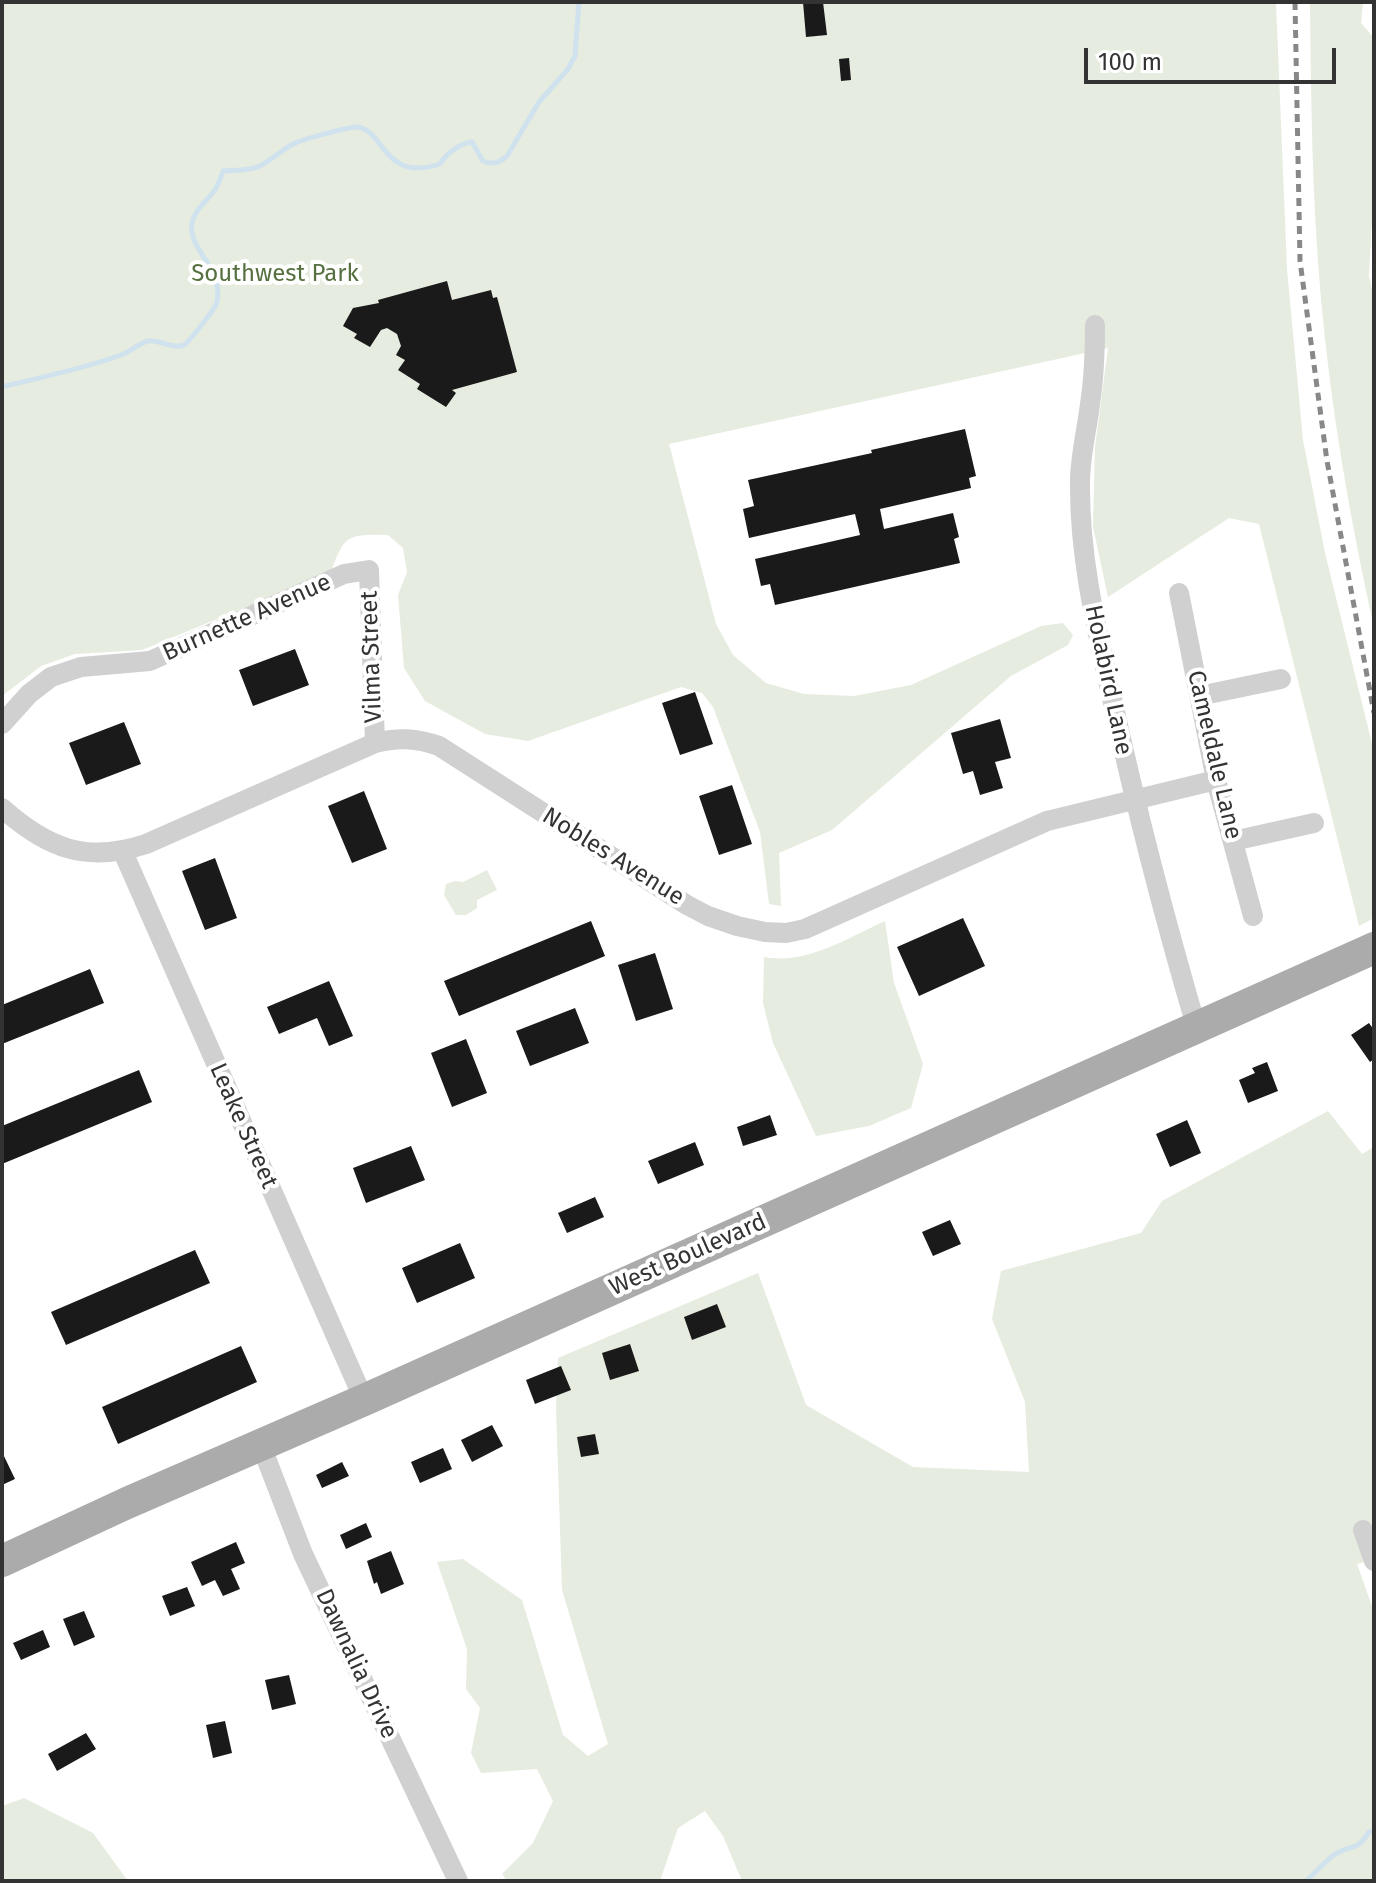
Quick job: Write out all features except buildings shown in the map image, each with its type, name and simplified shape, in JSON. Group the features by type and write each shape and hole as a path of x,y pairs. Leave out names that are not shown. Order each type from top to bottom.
{"main road":[{"name":"West Boulevard","path":"2,1561 1374,948"}],"street":[{"name":"Holabird Lane","path":"1095,325 1091,400 1080,481 1084,556 1092,609 1136,801 1196,1026"},
{"name":"Burnette Avenue","path":"2,724 29,694 51,677 81,667 150,661 344,574 369,570"},
{"name":"Vilma Street","path":"369,570 375,743"},
{"name":"Cameldale Lane","path":"1179,593 1216,780 1253,916"},
{"path":"1199,696 1281,679"},
{"name":"Nobles Avenue","path":"2,808 25,828 76,851 91,854 123,852 375,743 401,738 422,740 439,746 687,905 737,926 786,933 805,929 1034,826 1216,780"},
{"path":"1233,841 1314,823"},
{"name":"Nobles Avenue","path":"2,826 25,828"},
{"name":"Leake Street","path":"123,852 364,1400"},
{"name":"Dawnalia Drive","path":"261,1445 303,1554 458,1881"},
{"path":"1363,1530 1374,1561"}],"green space":[{"name":"Southwest Park","path":"2,2 1276,2 1287,269 1303,440 1325,553 1374,752 1374,918 1359,926 1259,524 1229,518 1108,597 1093,527 1095,447 1108,348 669,444 716,624 733,655 766,683 804,694 854,696 911,685 1041,626 1063,623 1073,635 1068,645 1011,676 832,830 779,853 781,906 769,904 760,832 713,707 702,693 681,687 528,741 485,734 425,701 404,668 398,595 407,572 403,548 388,535 356,536 344,543 331,572 142,650 75,654 41,666 2,696"},
{"path":"1310,2 1363,2 1361,23 1374,38 1374,179 1369,276 1374,298 1374,628 1342,464 1325,341 1314,188"},
{"path":"487,870 497,890 477,900 477,908 466,915 456,915 444,895 446,884 463,882"},
{"path":"885,921 894,983 923,1064 911,1108 869,1126 816,1136 773,1043 763,1003 764,957 811,954"},
{"path":"1328,1111 1362,1154 1374,1147 1374,1559 1357,1564 1374,1612 1374,1881 742,1881 723,1836 705,1811 678,1828 660,1881 507,1881 502,1874 533,1843 553,1801 537,1769 481,1773 471,1753 480,1708 466,1689 467,1649 437,1562 463,1559 522,1600 563,1735 588,1756 608,1744 562,1590 556,1407 558,1358 758,1273 806,1405 913,1467 1029,1472 1025,1402 992,1319 1001,1271 1141,1233 1162,1201"},
{"path":"24,1798 93,1833 128,1881 2,1881 2,1806"}],"waterway":[{"path":"2,387 107,360 148,341 176,346 187,343 217,302 215,279 195,242 192,223 216,188 223,171 256,168 296,143 357,127 366,130 387,153 407,167 440,164 454,150 472,142 483,161 493,163 507,156 539,102 568,69 575,56 579,2"},
{"path":"1306,1881 1334,1855 1357,1845 1369,1832 1374,1831"}],"railway":[{"path":"1295,2 1300,261 1327,461 1374,713"}]}
